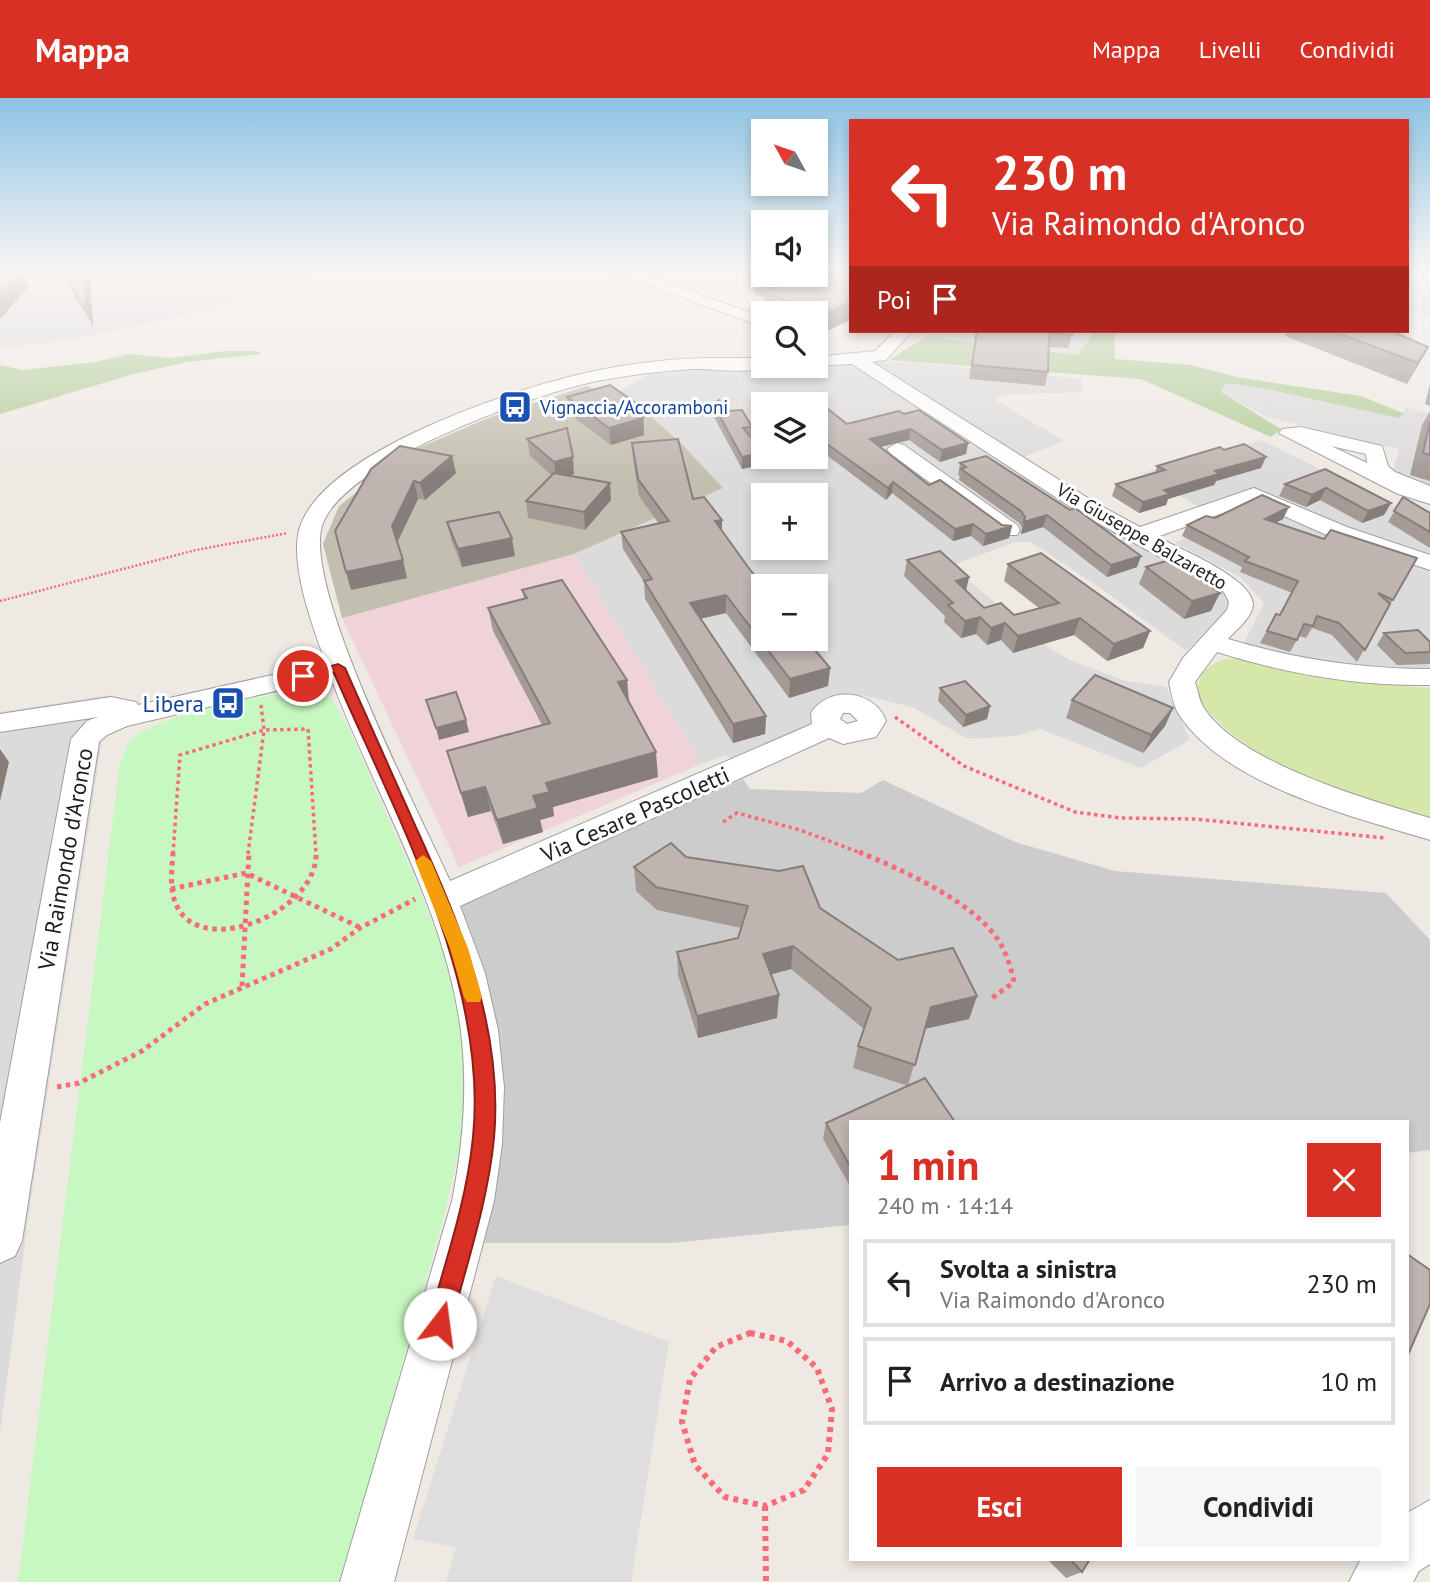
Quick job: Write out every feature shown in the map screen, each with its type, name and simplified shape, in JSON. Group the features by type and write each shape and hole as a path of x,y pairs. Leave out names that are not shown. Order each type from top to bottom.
{"street":[{"path":"828,359 880,356 897,339"},
{"name":"Via Giuseppe Balzaretto","path":"828,346 857,357 991,456 1220,579 1237,593 1241,602 1240,611 1192,664 1182,682 1186,703 1207,728 1284,780 1421,826"},
{"path":"367,1582 470,1212 484,1137 484,1072 476,1010 462,957 440,900 338,668 312,574 310,529 327,499 359,474 408,446 480,413 569,385 634,369 751,364"},
{"path":"1334,447 1394,480 1430,492"},
{"path":"897,449 1009,530"},
{"path":"1367,464 1430,498"},
{"path":"932,473 956,466"},
{"path":"1137,536 1254,494 1320,525 1430,563"},
{"path":"1213,643 1311,670 1369,677 1430,677"},
{"name":"Via Raimondo d'Aronco","path":"0,1241 85,739 97,728 136,714 338,668"},
{"path":"0,723 117,705 136,714"},
{"name":"Via Cesare Pascoletti","path":"440,900 830,727 825,713 834,706 856,705 871,716"},
{"path":"1409,1548 1430,1526"},
{"path":"1376,1582 1396,1561"}],"path":[{"path":"0,601 196,550 310,529"},
{"path":"242,986 246,873 264,730 259,687"},
{"path":"871,716 884,715 900,719 964,766 1075,812 1121,818 1195,819 1380,839 1402,835 1421,826"},
{"path":"308,729 316,868 297,898 267,918 243,927 219,928 191,921 175,907 171,890 180,755 264,730 308,729"},
{"path":"723,822 737,813 766,818 869,855 971,914 993,933 1007,955 1014,982 992,998"},
{"path":"171,890 246,873 360,928"},
{"path":"25,1093 79,1083 142,1051 205,1004 331,949 360,928 422,895 440,900"},
{"path":"750,1333 788,1341 817,1368 832,1409 828,1454 804,1490 765,1506 725,1497 695,1465 682,1422 690,1379 716,1347 750,1333"},
{"path":"765,1506 766,1582"}],"shaded area":[{"path":"0,339 74,339 0,348"},
{"path":"945,339 1087,339 1077,355"},
{"path":"908,362 1081,379 1084,392 1004,395 994,399 1064,441 1009,463 1133,544 1219,588 1227,596 1229,603 1226,610 1186,651 1103,590 1031,542 1015,542 951,566 1051,649 1072,661 1126,681 1166,687 1190,740 1141,768 1040,729 1016,736 968,739 912,707 865,696 849,697 813,727 731,760 727,755 701,764 574,554 723,488 681,443 642,409 612,395 651,373 751,366 751,378 828,378 828,364"},
{"path":"1226,383 1267,389 1399,418 1406,407 1430,414 1430,487 1393,471 1399,449 1267,417 1221,392"},
{"path":"587,386 642,409 681,443 723,488 574,554 342,618 323,544 339,506 407,453 488,418"},
{"path":"1262,440 1430,524 1430,670 1304,661 1244,643 1264,603 1240,577 1175,543 1221,521 1143,473"},
{"path":"574,554 701,764 459,867 342,618"},
{"path":"109,695 29,1212 0,1433 0,712"},
{"path":"743,779 750,789 861,793 883,780 1015,842 1115,871 1386,893 1430,940 1430,1150 1409,1153 1409,1120 849,1120 849,1225 671,1243 484,1243 494,1175 456,906"},
{"path":"496,1276 669,1342 631,1582 446,1582 456,1547 413,1539"}],"green space":[{"path":"922,339 945,339 1077,355 1089,339 1115,339 1115,359 1191,365 1236,377 1361,396 1403,413 1399,418 1267,389 1226,383 1221,392 1281,429 1271,437 1141,379 889,360"},
{"path":"225,351 257,351 261,354 187,362 130,375 0,414 0,365 23,370 95,362 129,354 170,358"},
{"path":"1239,658 1325,679 1430,688 1430,820 1356,800 1308,781 1263,756 1222,725 1197,694 1198,685 1209,667 1223,660"},
{"path":"295,692 332,699 350,731 422,895 443,952 462,1021 471,1101 443,1219 341,1582 18,1582 120,762 133,738 167,721 234,702"}],"building":[{"path":"976,339 1049,339 1048,372 972,365"},
{"path":"1354,339 1410,339 1428,347 1418,363"},
{"path":"610,385 643,408 643,418 609,428 567,397"},
{"path":"719,400 729,411 742,410 751,425 743,428 751,437 751,455 742,457 713,404"},
{"path":"828,409 847,424 899,411 904,414 919,410 968,443 942,450 911,429 870,439 929,485 940,480 1002,525 1012,526 986,534 973,524 955,529 893,482 888,488 828,445"},
{"path":"1430,421 1430,455 1423,453"},
{"path":"567,428 573,457 554,462 527,439"},
{"path":"678,439 693,499 704,497 722,520 715,521 754,574 751,574 751,628 726,595 690,603 766,716 733,724 644,581 652,579 621,532 669,521 638,479 632,443"},
{"path":"1244,444 1266,457 1215,471 1219,474 1164,490 1170,494 1143,502 1116,484 1165,470 1157,466 1220,447 1224,450"},
{"path":"400,446 452,456 420,483 414,481 392,526 403,560 346,572 335,531 371,469"},
{"path":"986,456 1070,510 1075,508 1141,556 1111,565 1047,515 1024,522 1025,517 1021,511 961,469 966,467 960,463"},
{"path":"1325,469 1391,503 1368,511 1326,488 1312,495 1285,484"},
{"path":"554,473 610,483 584,512 526,501"},
{"path":"1262,495 1289,507 1265,519 1324,539 1331,530 1417,558 1393,600 1378,593 1390,604 1365,650 1339,623 1317,616 1313,626 1304,624 1297,640 1267,631 1276,614 1280,615 1298,581 1245,561 1249,557 1187,525 1206,516 1215,518"},
{"path":"1403,497 1430,513 1430,532 1394,511"},
{"path":"499,512 512,538 458,549 447,522"},
{"path":"940,551 969,577 956,581 984,608 1001,603 1014,615 1059,603 1008,564 1041,553 1150,631 1114,644 1080,618 1018,636 1005,623 991,628 980,617 965,621 948,605 953,603 907,560"},
{"path":"1179,557 1202,574 1196,576 1220,593 1192,601 1146,567"},
{"path":"562,580 627,680 618,682 656,752 546,783 550,792 533,796 538,808 497,820 485,787 461,793 447,751 550,723 488,608 527,598 522,590"},
{"path":"1418,630 1430,642 1430,652 1405,653 1384,633"},
{"path":"769,651 816,651 830,668 790,679"},
{"path":"1095,675 1173,708 1151,735 1072,700"},
{"path":"965,681 990,706 966,715 940,688"},
{"path":"456,692 466,720 436,728 426,700"},
{"path":"671,843 686,857 779,871 803,866 820,908 898,960 953,948 977,996 931,1007 915,1065 858,1046 871,1008 793,946 763,954 779,995 697,1016 677,952 738,938 748,906 656,887 634,867"},
{"path":"925,1078 954,1120 849,1120 849,1164 826,1123"},
{"path":"1409,1255 1430,1270 1430,1304 1409,1352"},
{"path":"1072,1561 1089,1561 1082,1572"}],"slow traffic":[{"path":"423,861 459,948 473,997"}],"place":[{"name":"Vignaccia/Accoramboni","path":"515,407"},
{"name":"Libera","path":"228,703"}],"route":[{"path":"303,676 338,668 440,900 459,948 472,993 482,1046 484,1137 472,1201 440,1324"}]}
